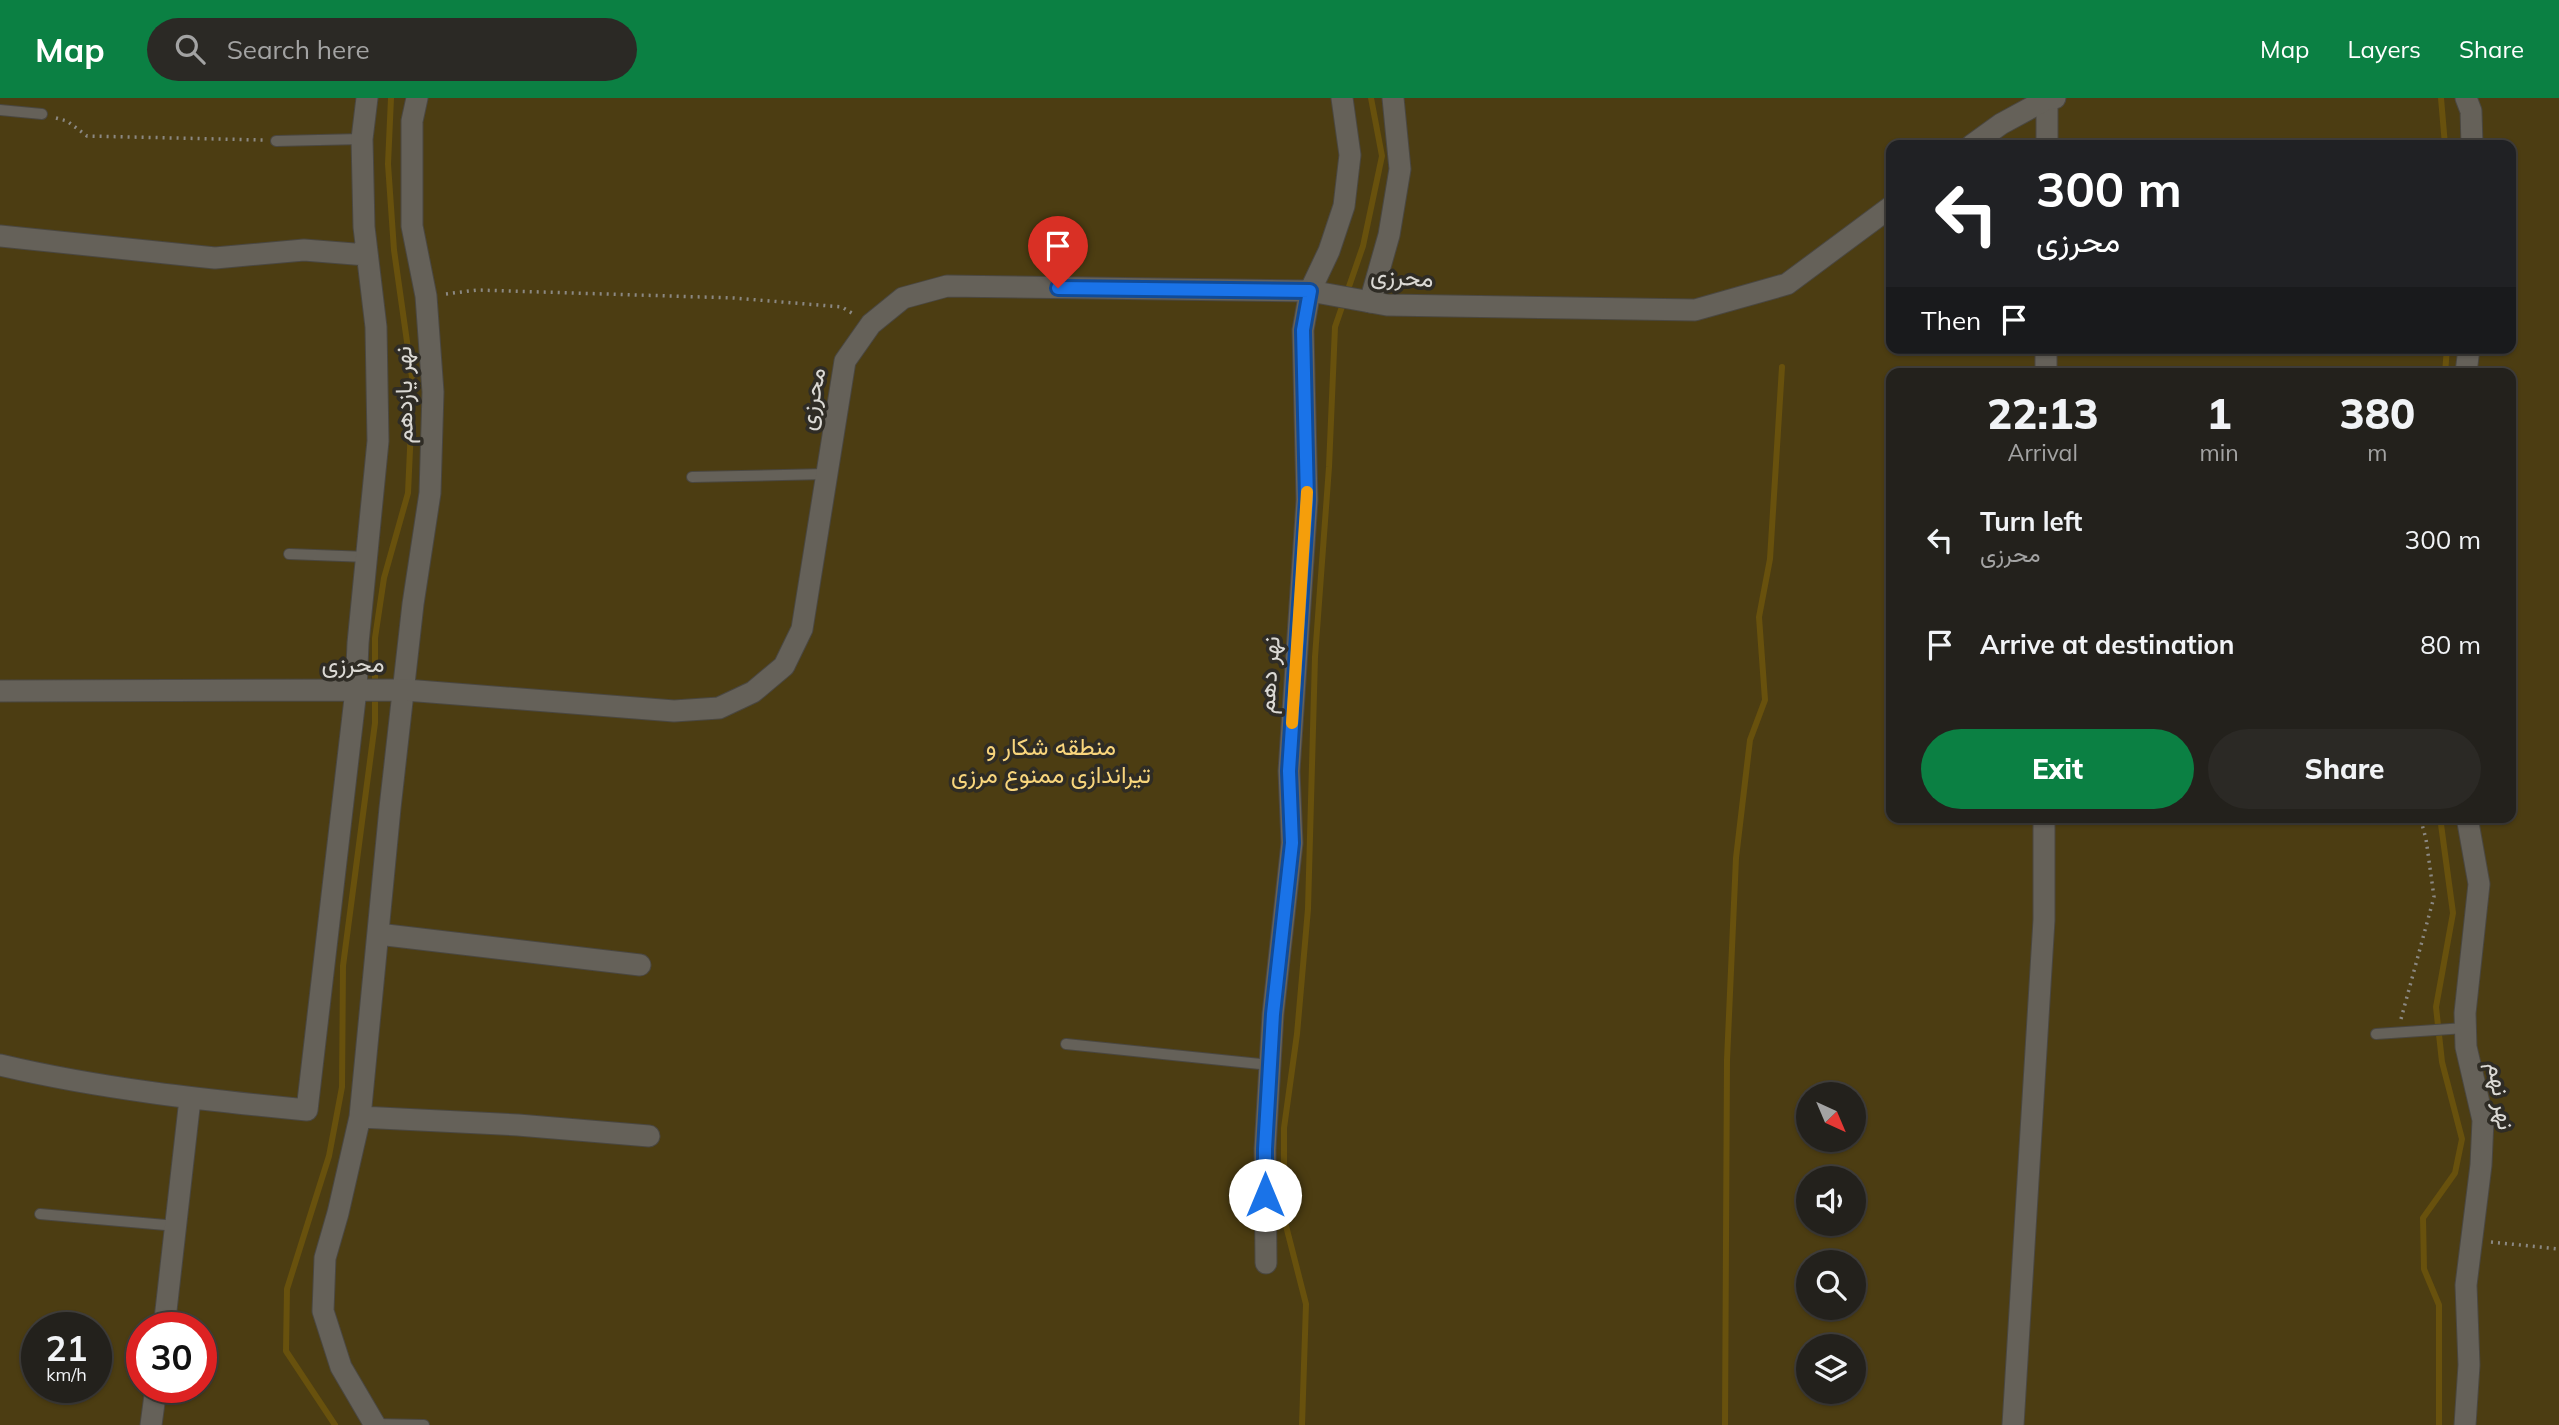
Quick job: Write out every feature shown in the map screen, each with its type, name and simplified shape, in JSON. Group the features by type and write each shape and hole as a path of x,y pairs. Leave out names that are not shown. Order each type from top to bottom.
{"street":[{"path":"0,1065 55,1078 190,1099 307,1110 361,690 358,643 378,440 376,327 364,227 362,139 366,98"},
{"name":"نهر یازدهم","path":"375,1424 341,1367 323,1311 325,1258 360,1117 399,690 430,492 433,392 426,296 412,226 412,121 417,98"},
{"name":"نهر دهم","path":"1266,1263 1265,1149 1273,1014 1292,843 1289,771 1307,500 1303,330 1345,205 1350,155 1342,98"},
{"path":"1363,301 1389,235 1400,169 1393,98"},
{"path":"1979,140 2001,124 2048,98"},
{"path":"2047,140 2048,98"},
{"path":"2466,98 2472,111 2472,140"},
{"name":"محرزی","path":"0,691 399,690 674,711 719,708 753,692 784,667 802,629 845,361 871,324 903,298 947,286 1316,292 1387,305 1695,310 1787,284 1886,210"},
{"path":"0,236 215,258 304,250 367,255"},
{"path":"2013,1425 2044,920 2044,823"},
{"name":"نهر نهم","path":"2465,1425 2469,1365 2466,1285 2470,1239 2482,1165 2483,1119 2459,1028 2465,1013 2479,884 2469,823"},
{"path":"378,934 640,965"},
{"path":"166,1312 190,1099"},
{"path":"360,1117 518,1125 649,1136"},
{"path":"151,1425 154,1403"}],"lane":[{"path":"0,110 42,114"},
{"path":"276,141 362,139"},
{"path":"692,477 826,474"},
{"path":"289,554 368,557"},
{"path":"2376,1034 2459,1028"},
{"path":"1066,1044 1270,1065"},
{"path":"40,1214 177,1226"},
{"path":"375,1424 424,1425"}],"path":[{"path":"42,114 67,121 87,136 276,141"},
{"path":"426,296 477,290 734,298 842,307 871,324"},
{"path":"2397,1032 2434,897 2422,823"},
{"path":"2470,1239 2559,1249"}],"green space":[{"name":"منطقه شکار و تیراندازی ممنوع مرزی","path":"0,98 2559,98 2559,1425 0,1425"}],"waterway":[{"path":"335,1425 286,1351 287,1289 329,1156 342,1087 343,966 375,723 375,638 384,578 408,493 413,384 394,250 388,164 391,98"},
{"path":"1302,1425 1306,1304 1284,1218 1284,1128 1297,1034 1308,909 1315,657 1329,467 1335,327 1363,246 1382,156 1371,98"},
{"path":"2441,98 2445,140"},
{"path":"2445,368 2447,354"},
{"path":"1725,1425 1727,1060 1736,858 1750,740 1765,700 1759,617 1770,559 1782,367"},
{"path":"2439,1425 2439,1305 2424,1269 2423,1218 2455,1173 2462,1139 2442,1062 2436,1007 2453,913 2441,823"}],"slow traffic":[{"path":"1292,723 1307,492"}],"route":[{"path":"1058,288 1310,291 1303,330 1307,500 1289,771 1292,843 1273,1014 1265,1195"}]}
